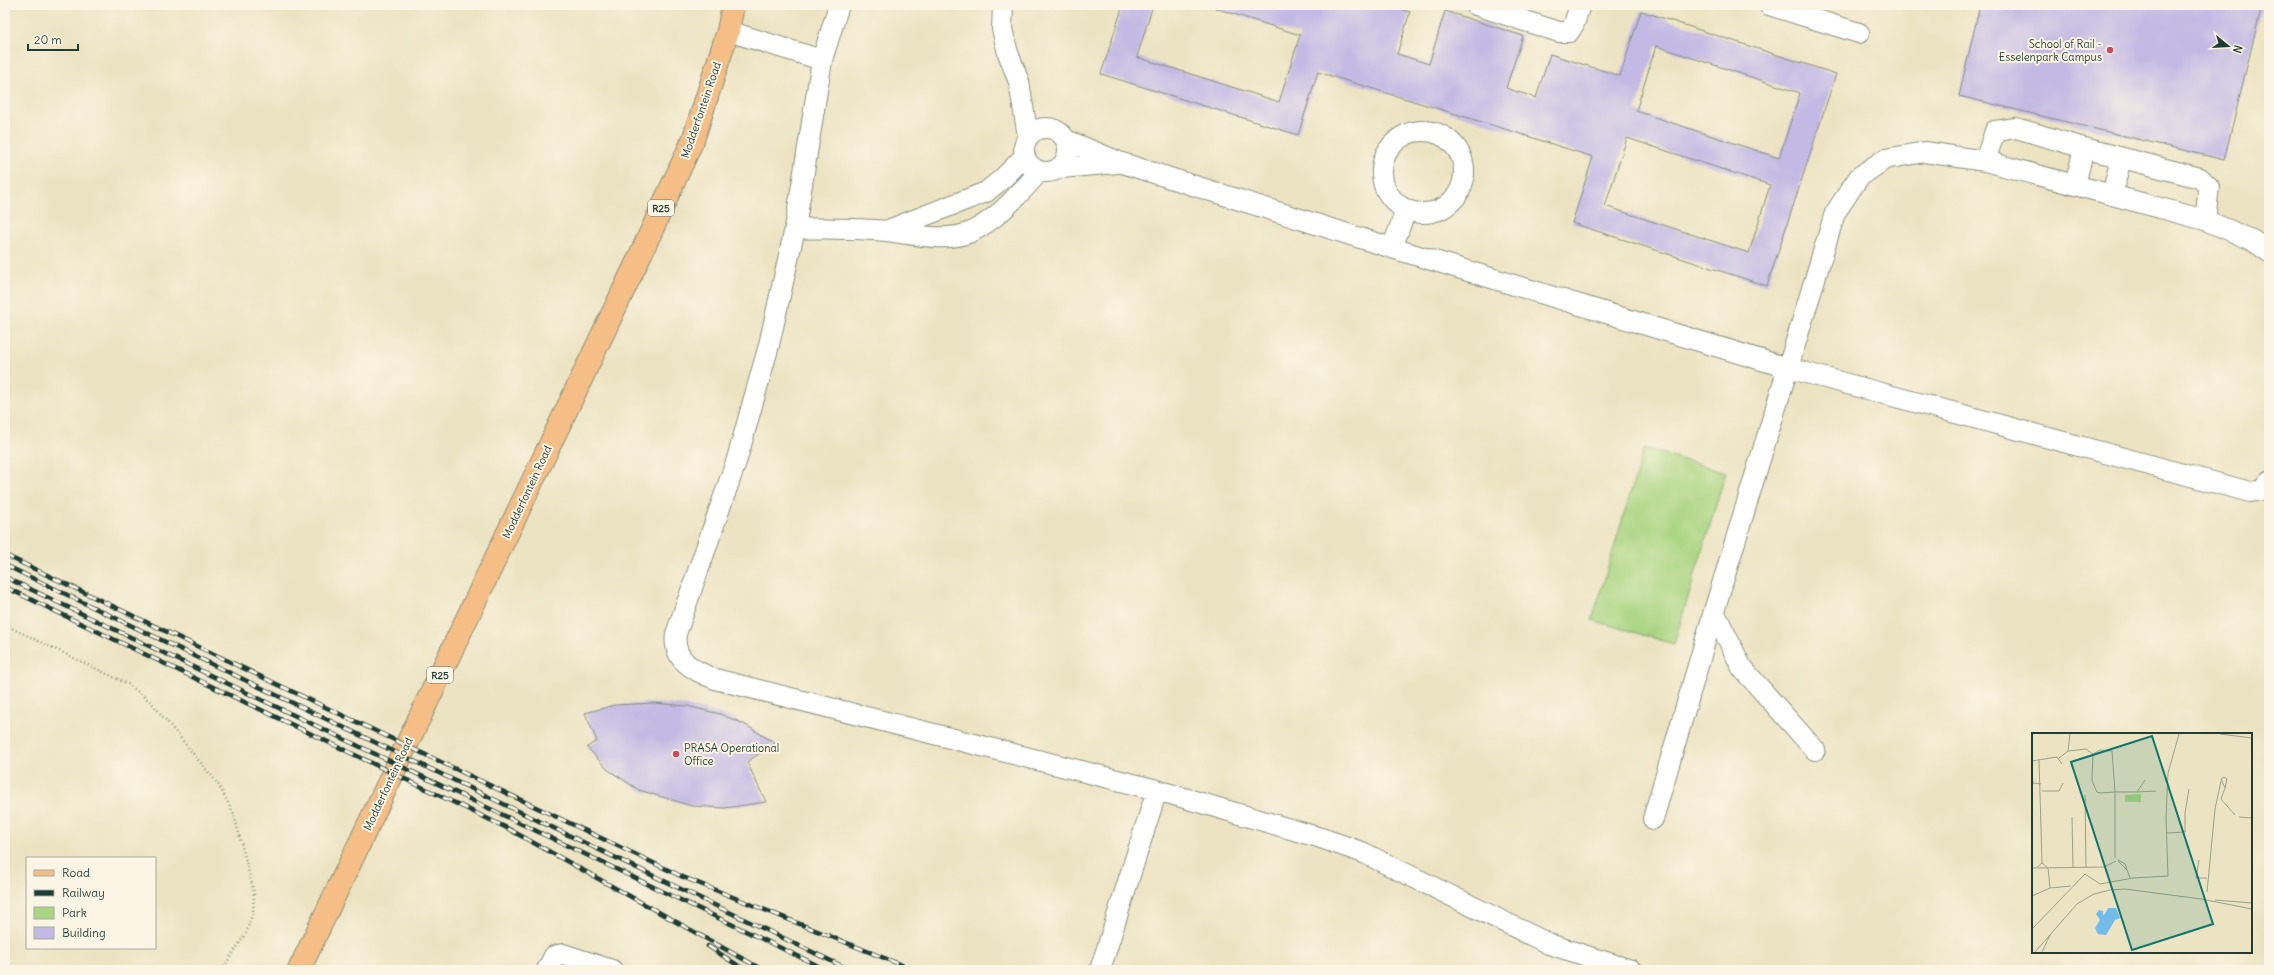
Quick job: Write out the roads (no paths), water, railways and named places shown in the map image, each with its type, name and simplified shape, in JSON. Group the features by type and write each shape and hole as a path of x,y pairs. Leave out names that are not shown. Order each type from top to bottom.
{"main road":[{"name":"Modderfontein Road","path":"300,970 693,140 728,31 733,5"}],"street":[{"path":"839,5 822,60 795,228 769,344 737,459 676,634 675,642 680,657 692,668 715,679 1157,790 1321,838 1364,853 1549,944 1631,970"},
{"path":"1003,5 1002,29 1008,53 1019,82 1028,136"},
{"path":"1476,5 1559,32 1569,32 1574,24 1580,5"},
{"path":"1769,5 1859,33"},
{"path":"728,31 822,60"},
{"path":"1019,82 1048,128"},
{"path":"1119,162 1060,168 1046,173 1039,172 1032,169 1024,157 1025,142 1028,136 1041,128 1048,128 1061,134 1066,140 1119,162 1392,248 1788,368 2250,492 2262,490 2269,482"},
{"path":"1985,161 1995,131 2016,128 2084,148 2200,178 2209,187 2204,220"},
{"path":"1425,130 1440,133 1452,142 1459,152 1464,166 1463,180 1458,194 1448,205 1436,212 1421,214 1406,210 1394,202 1385,191 1381,177 1382,162 1388,149 1411,132 1425,130"},
{"path":"1060,168 1068,155 1066,140"},
{"path":"2075,185 2084,148"},
{"path":"1653,818 1714,611 1835,213 1859,177 1885,159 1925,152 1985,161 2204,220 2252,240 2269,252"},
{"path":"886,231 963,203 986,192 1002,180 1024,157"},
{"path":"2112,195 2121,158"},
{"path":"795,228 886,231 917,236 948,236 973,230 998,215 1039,172"},
{"path":"963,203 973,230"},
{"path":"1392,248 1406,210"},
{"path":"1714,611 1742,668 1815,750"},
{"path":"1100,970 1157,790"},
{"path":"547,970 554,956 563,954 612,970"}],"railway":[{"path":"5,555 683,877 914,970"},
{"path":"5,565 850,970"},
{"path":"5,577 827,970"},
{"path":"5,587 505,827 763,970"},
{"path":"708,946 745,970"}],"place":[{"name":"School of Rail - Esselenpark Campus","path":"2110,50"},
{"name":"PRASA Operational Office","path":"676,754"}]}
